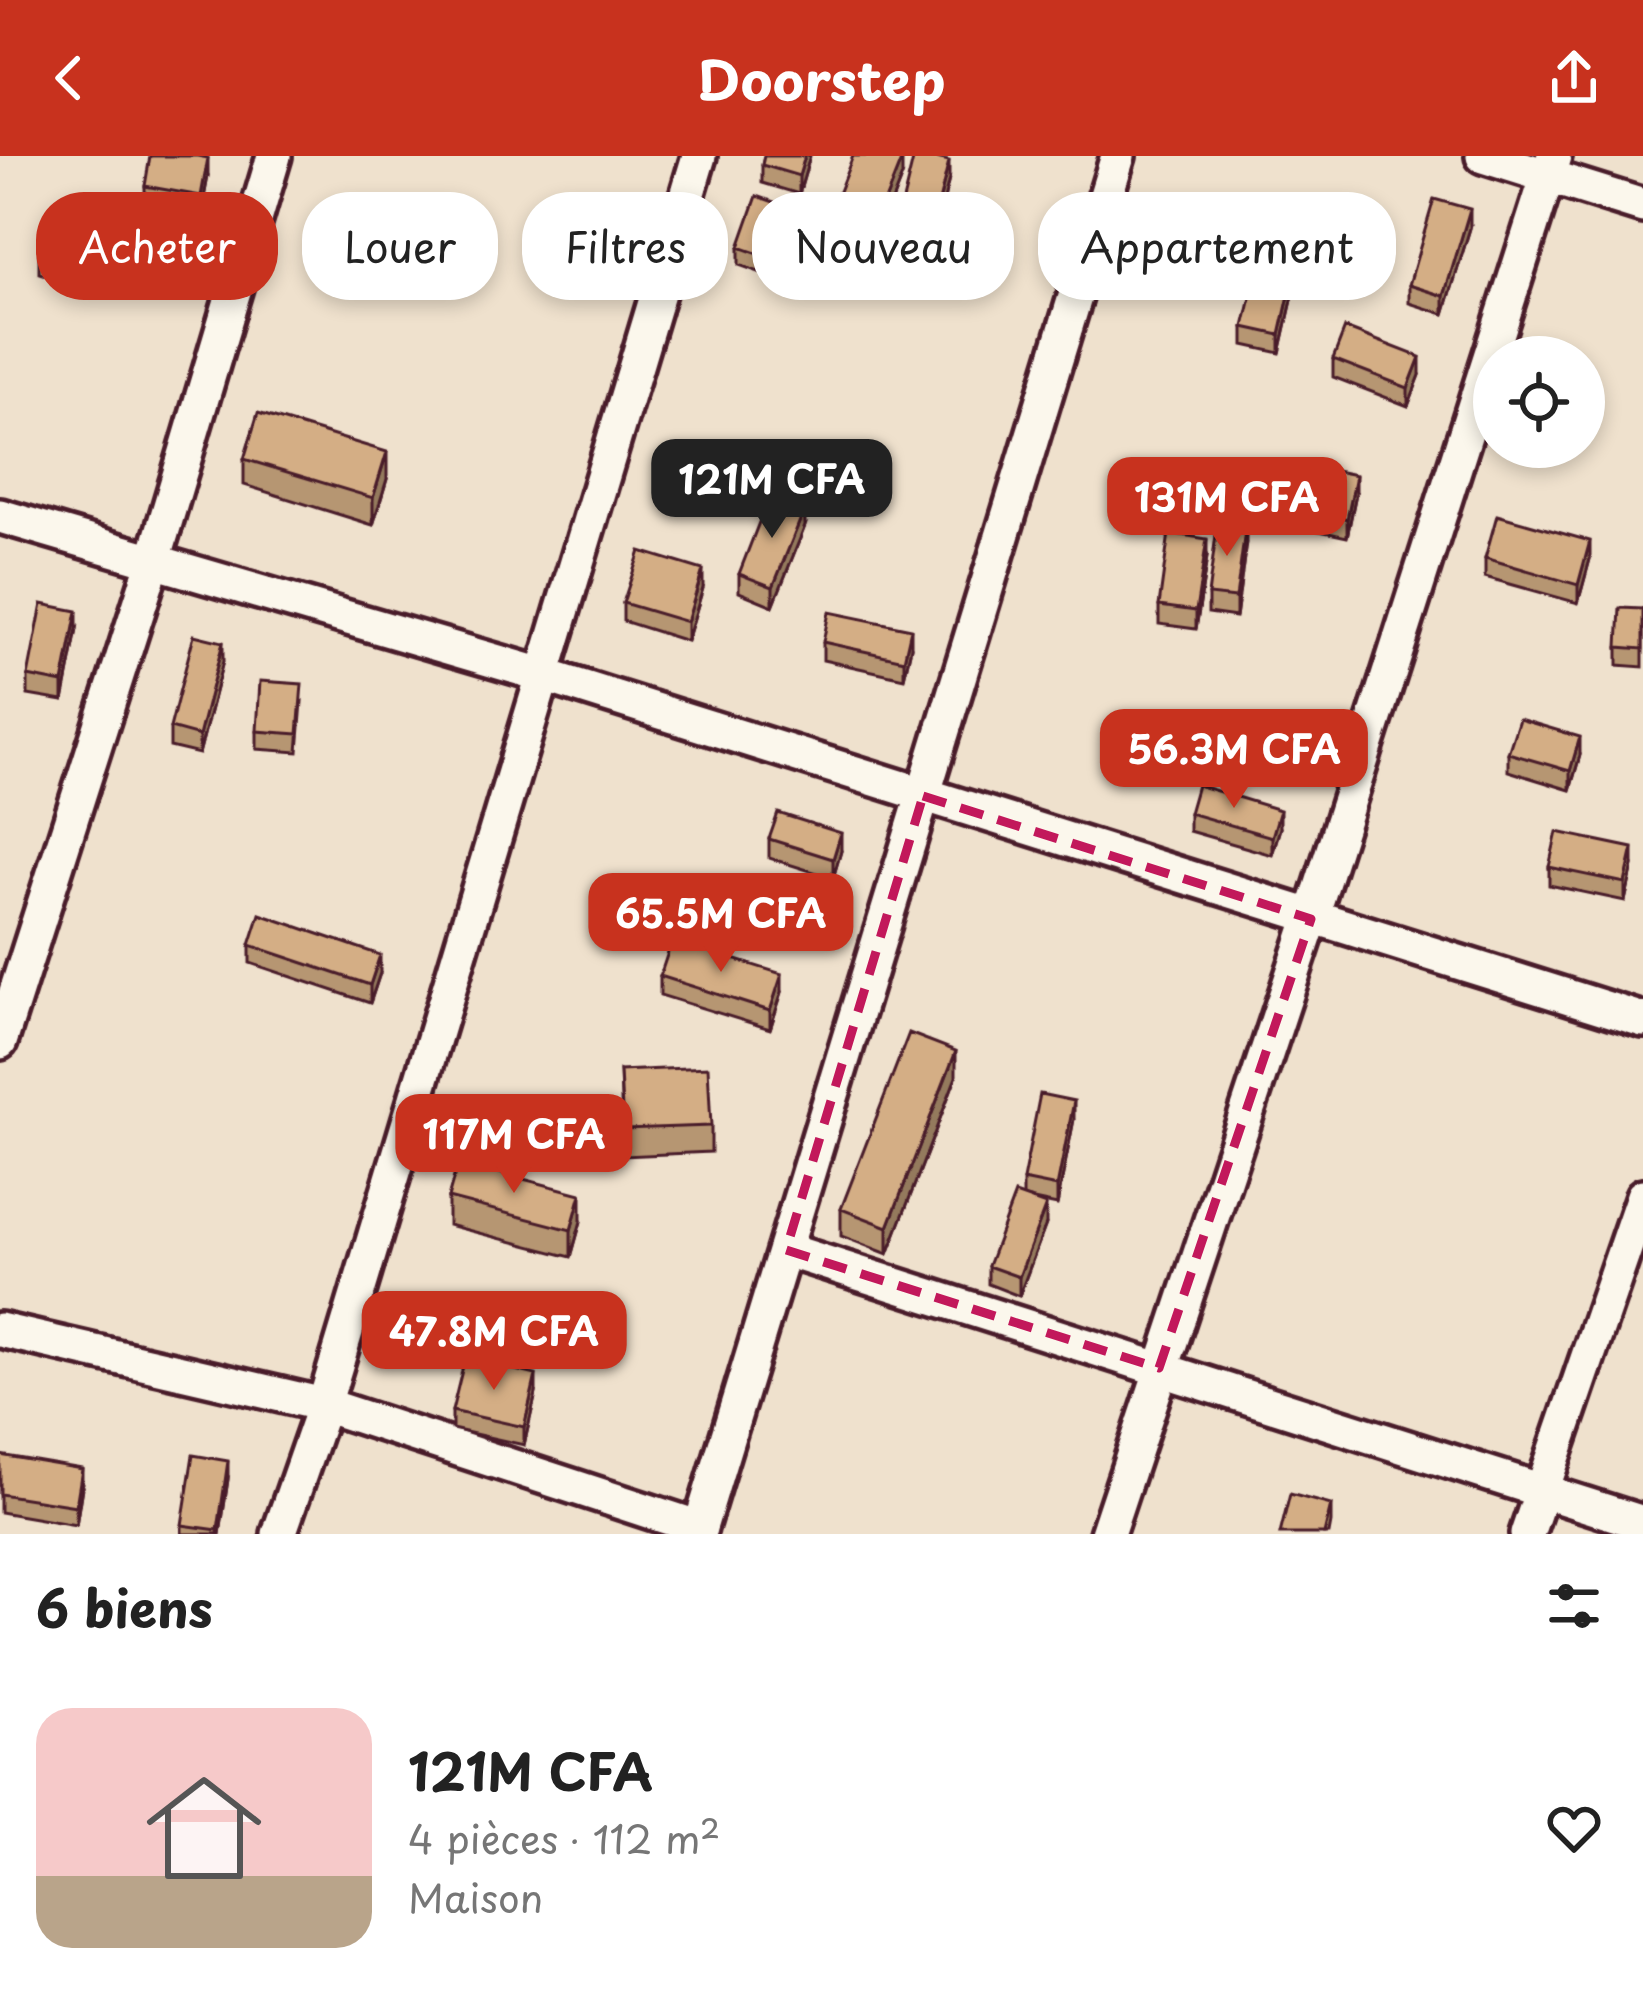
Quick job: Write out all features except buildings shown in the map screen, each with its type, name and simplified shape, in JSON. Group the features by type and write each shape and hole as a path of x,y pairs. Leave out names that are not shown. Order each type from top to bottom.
{"street":[{"path":"0,1042 154,560 274,156"},
{"path":"279,1534 324,1405 699,156"},
{"path":"0,1330 324,1405 699,1531 1118,156"},
{"path":"1483,156 1551,166 1643,206"},
{"path":"1108,1534 1159,1368 1311,919 1551,166"},
{"path":"0,516 543,675 1643,1020"},
{"path":"1528,1534 1643,1196"},
{"path":"786,1250 1643,1523"}],"highlighted area":[{"path":"923,796 1311,919 1159,1368 786,1250"}]}
